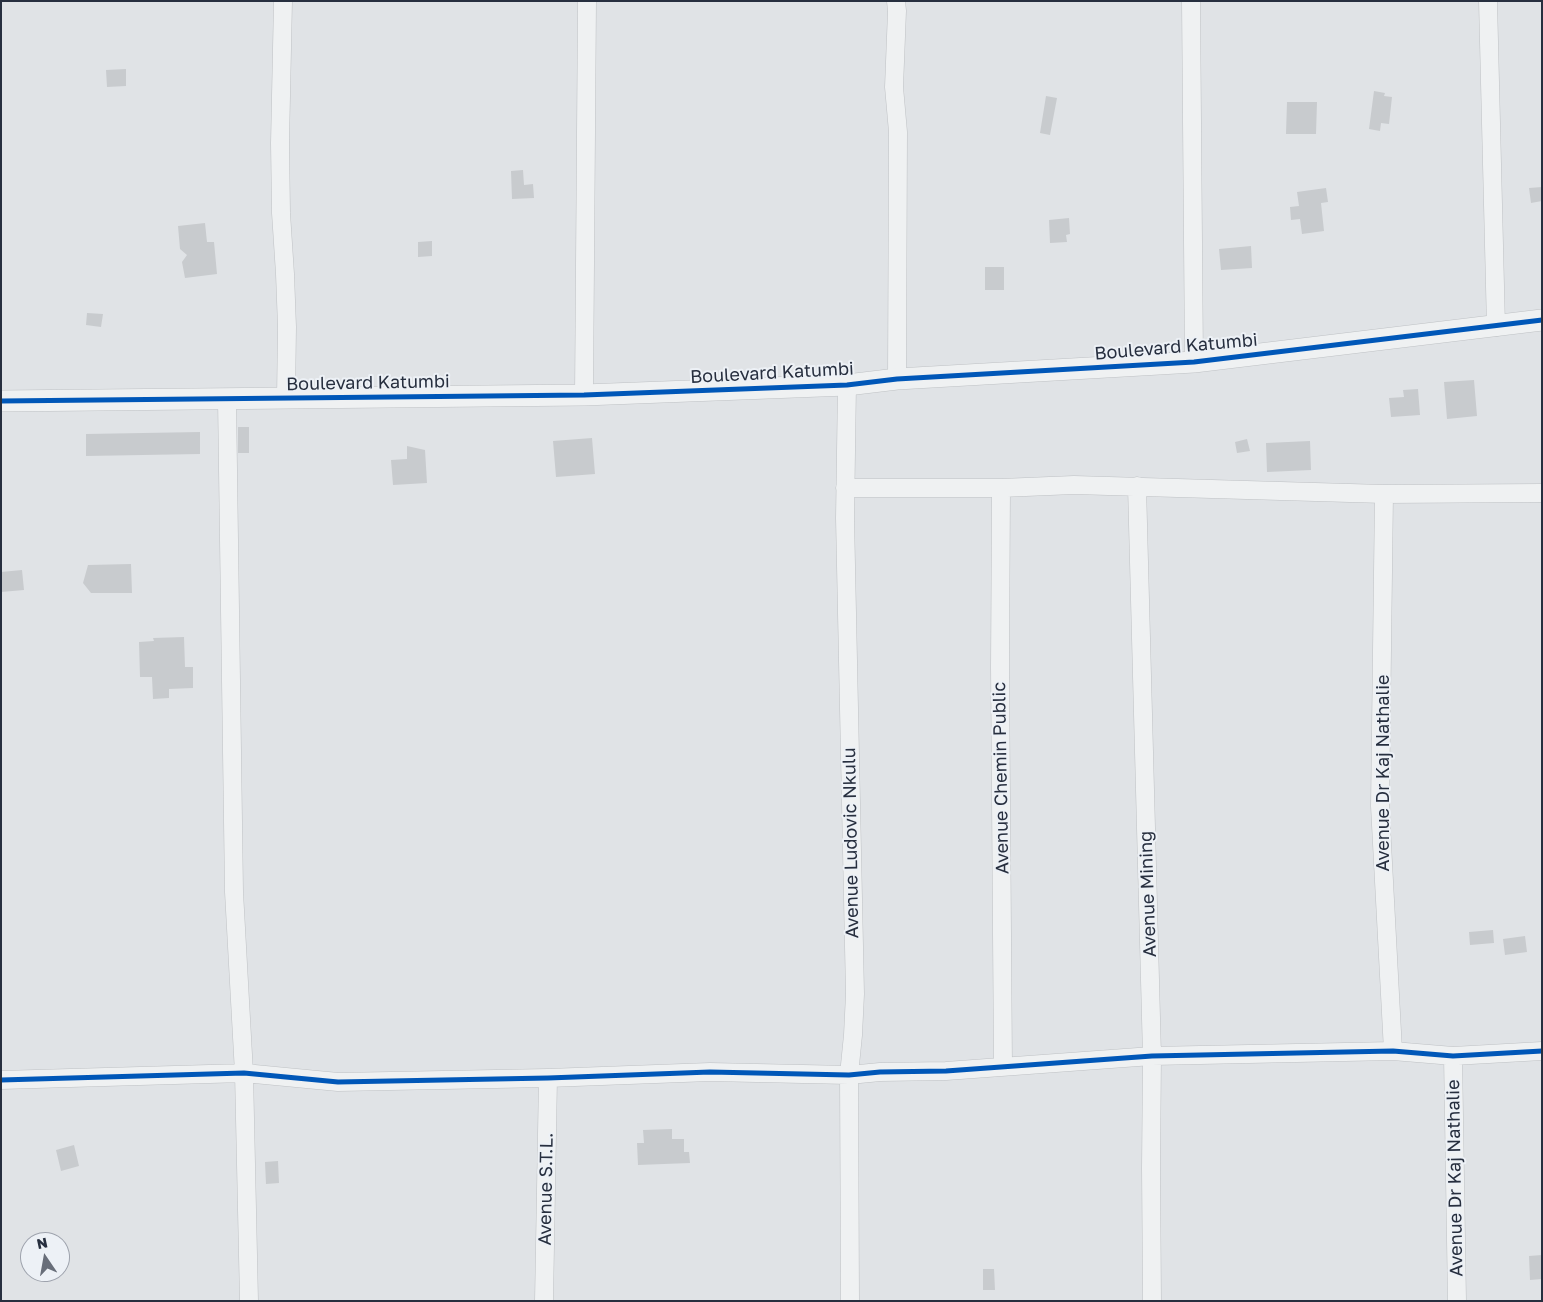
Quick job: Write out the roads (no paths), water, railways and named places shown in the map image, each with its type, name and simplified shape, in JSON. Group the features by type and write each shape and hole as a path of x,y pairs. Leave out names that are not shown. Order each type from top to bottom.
{"street":[{"path":"283,1 280,69 280,143 281,213 286,274 286,398"},
{"path":"584,395 587,1"},
{"path":"896,1 897,41 894,87 898,132 897,379"},
{"path":"1191,1 1194,362"},
{"path":"1488,1 1496,327"},
{"name":"Boulevard Katumbi","path":"1,400 584,395 847,385 897,379 1194,362 1542,320"},
{"name":"Avenue Ludovic Nkulu","path":"847,385 845,488 854,994 853,1035 849,1074 850,1301"},
{"path":"227,398 234,892 244,1073 249,1301"},
{"path":"845,488 1001,488 1074,485 1384,494 1542,493"},
{"name":"Avenue Mining","path":"1137,486 1152,1056 1152,1301"},
{"name":"Avenue Chemin Public","path":"1001,488 1000,667 1003,1068"},
{"name":"Avenue Dr Kaj Nathalie","path":"1384,494 1380,806 1392,1051"},
{"path":"1,1080 244,1073 338,1082 548,1078 710,1072 849,1074 1003,1068 1152,1056 1392,1051 1453,1056 1542,1051"},
{"name":"Avenue Dr Kaj Nathalie","path":"1453,1056 1457,1301"},
{"name":"Avenue S.T.L.","path":"544,1301 548,1078"}]}
